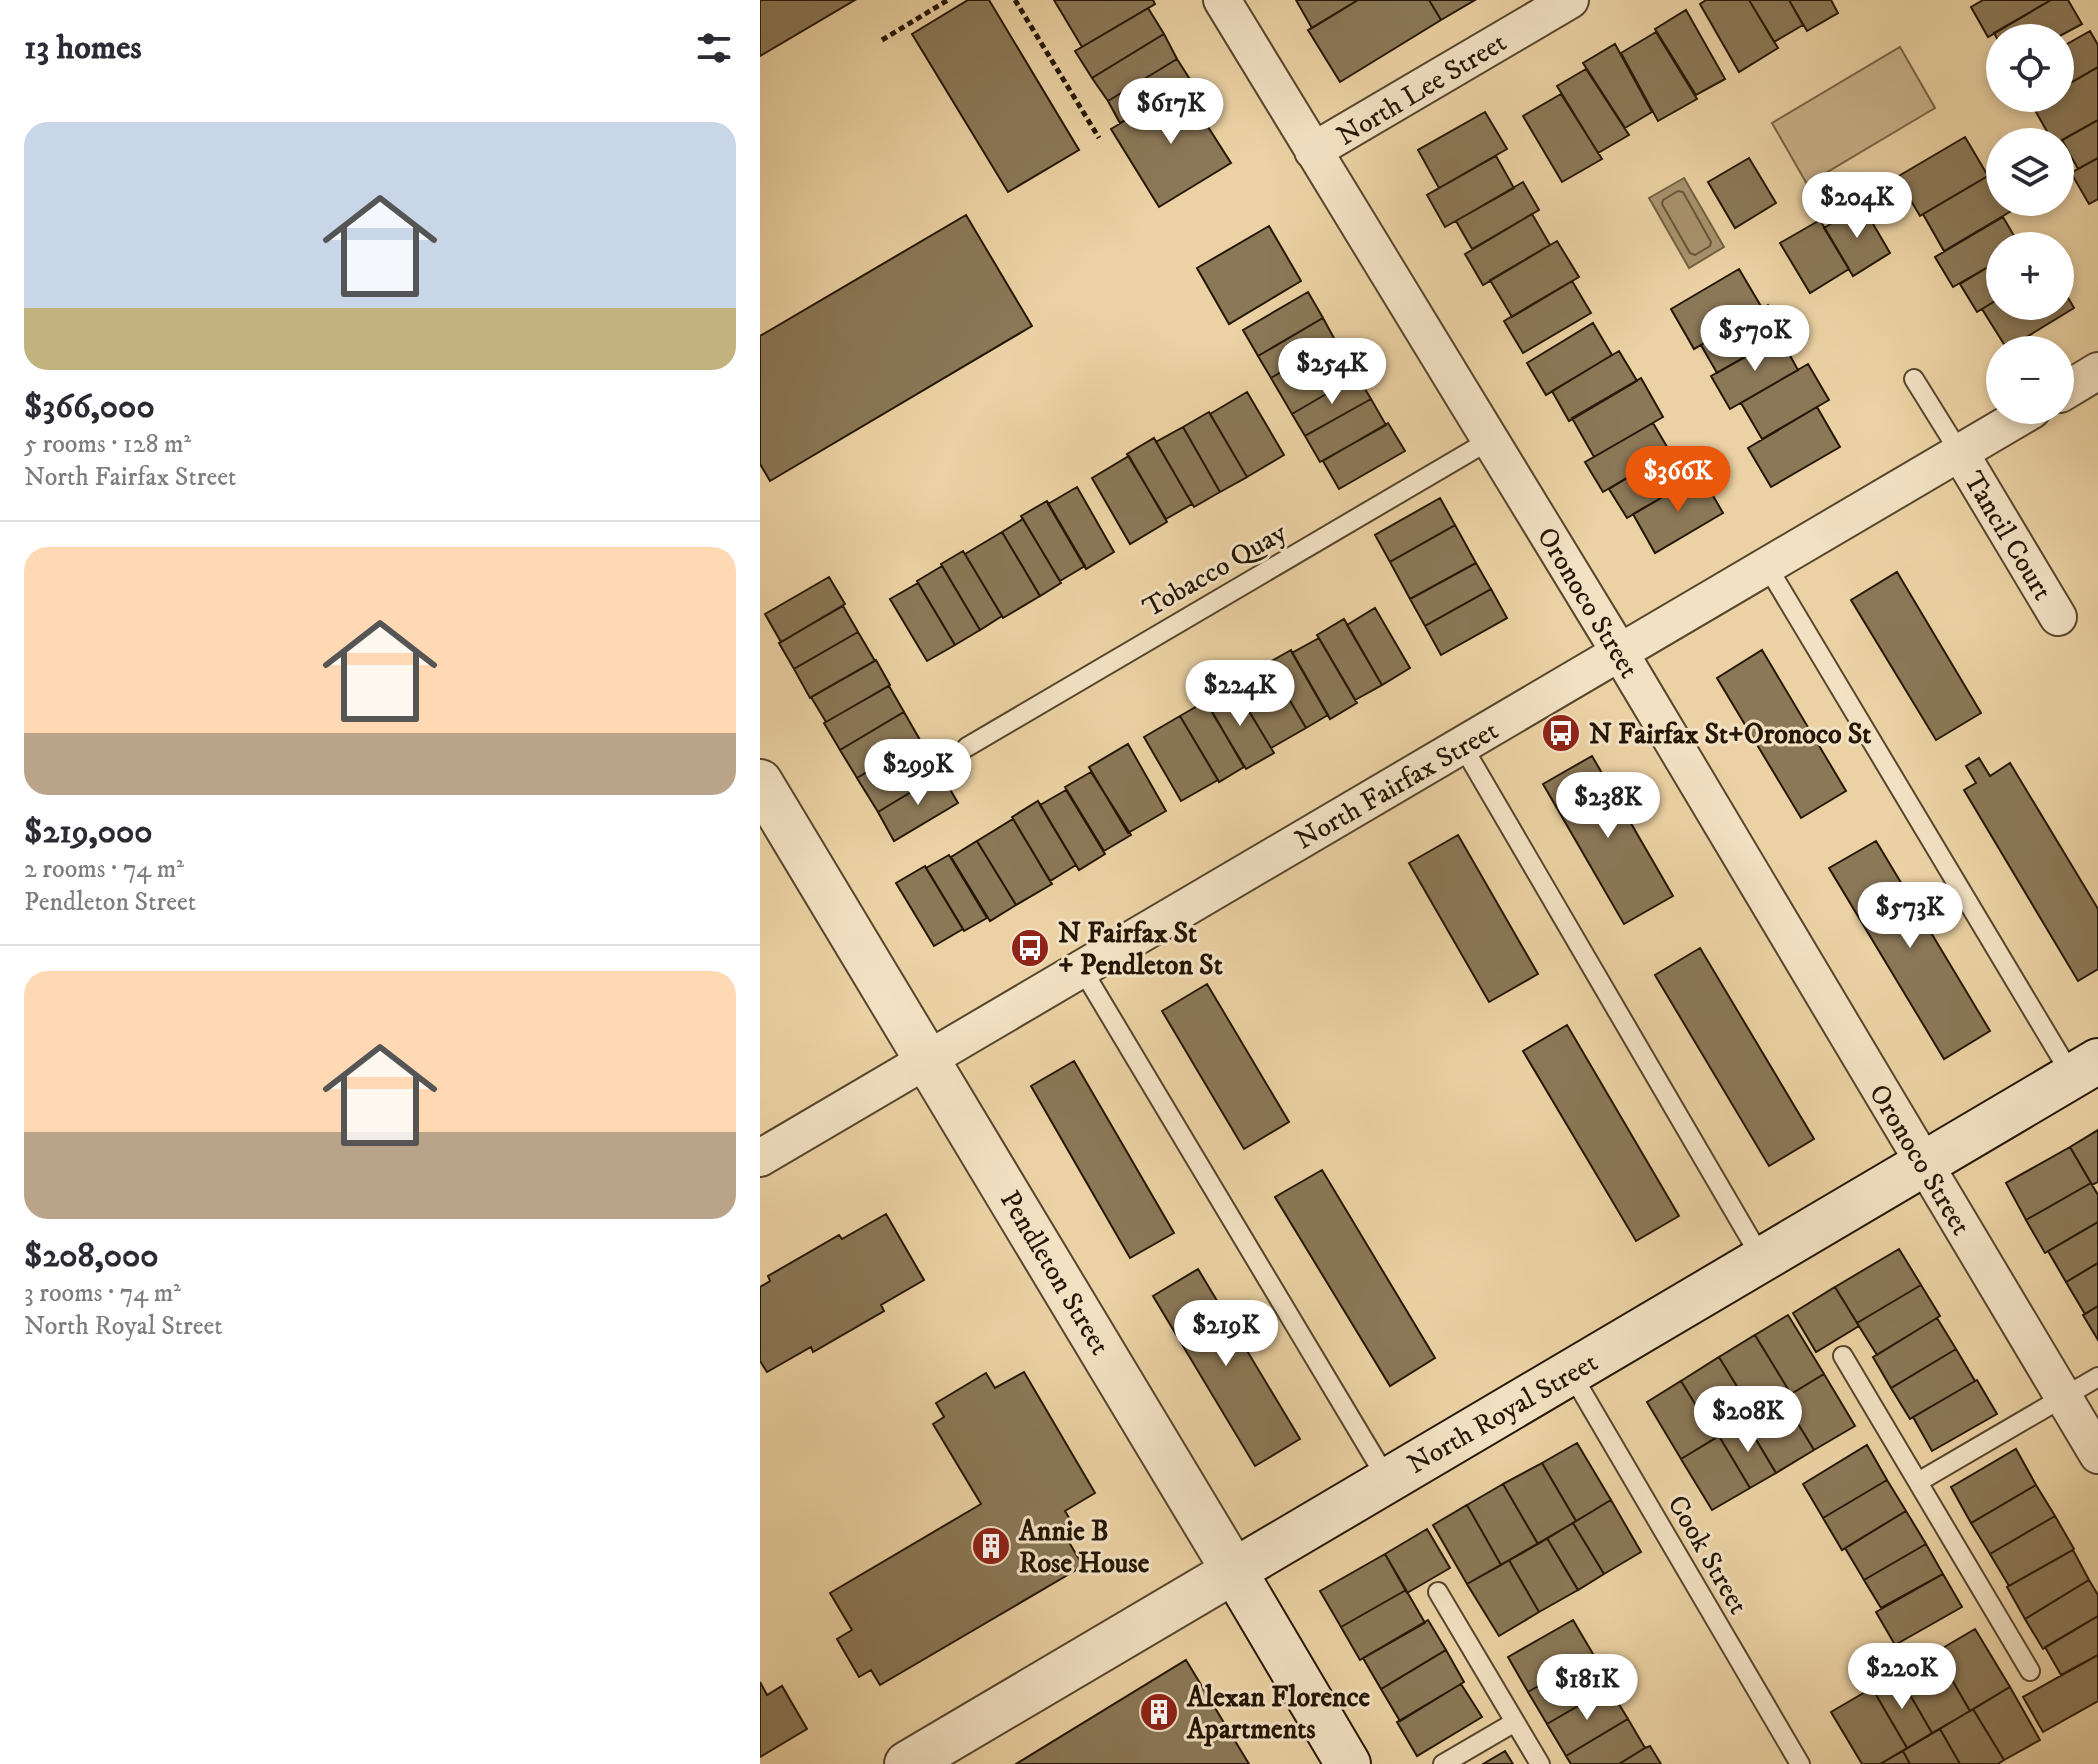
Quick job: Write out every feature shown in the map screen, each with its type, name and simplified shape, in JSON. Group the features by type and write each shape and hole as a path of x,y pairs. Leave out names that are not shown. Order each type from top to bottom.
{"street":[{"name":"Oronoco Street","path":"1222,0 1620,653 2098,1455"},
{"name":"North Lee Street","path":"1313,151 1570,0"},
{"path":"2074,386 2098,371"},
{"name":"North Fairfax Street","path":"760,1158 2009,424"},
{"name":"Tancil Court","path":"1960,453 2058,617"},
{"name":"Pendleton Street","path":"760,782 1348,1764"},
{"name":"North Royal Street","path":"907,1764 2085,1069"}],"lane":[{"path":"1914,379 1960,453"},
{"name":"Tobacco Quay","path":"967,747 1490,440"},
{"path":"1767,566 2085,1069"},
{"path":"1462,745 1762,1259"},
{"path":"1082,969 1387,1479"},
{"path":"1843,1356 2030,1671"},
{"name":"Cook Street","path":"1571,1371 1800,1764"},
{"path":"1918,1482 2098,1377"},
{"path":"1438,1592 1540,1764"},
{"path":"1443,1764 1515,1722"}],"path":[{"path":"882,40 948,0"},
{"path":"1015,0 1099,138"}],"shaded area":[{"path":"1900,47 1935,108 1807,184 1772,123"}],"water":[{"path":"1684,178 1724,247 1689,268 1649,198"}],"building":[{"path":"760,0 855,0 760,56"},
{"path":"968,0 989,0 1079,150 1008,192 912,34"},
{"path":"1054,0 1153,0 1155,4 1082,47"},
{"path":"1296,0 1358,0 1312,28"},
{"path":"1358,0 1429,0 1441,20 1340,82 1308,30"},
{"path":"1429,0 1475,0 1441,20"},
{"path":"1706,0 1749,0 1778,48 1739,72 1700,4"},
{"path":"1749,0 1789,0 1803,25 1774,42"},
{"path":"1789,0 1831,0 1838,13 1807,31"},
{"path":"1983,0 2051,0 2010,24 1986,24 1986,33 1971,7"},
{"path":"2051,0 2068,0 2082,24 2074,28 2074,24 2010,24"},
{"path":"1148,8 1164,34 1092,78 1075,51"},
{"path":"1686,10 1725,79 1696,95 1655,29"},
{"path":"2090,31 2098,45 2098,67 2074,81 2074,40"},
{"path":"1656,32 1697,99 1658,121 1621,53"},
{"path":"1164,34 1177,59 1108,101 1092,78"},
{"path":"1615,44 1652,112 1625,128 1583,63"},
{"path":"1177,59 1191,81 1120,123 1108,101"},
{"path":"2098,67 2098,120 2074,134 2074,128 2045,128 2036,112 2074,112 2074,81"},
{"path":"1586,69 1629,135 1598,153 1557,86"},
{"path":"1182,86 1231,163 1159,207 1111,129"},
{"path":"1561,94 1602,159 1562,182 1523,116"},
{"path":"1485,112 1507,149 1439,188 1418,150"},
{"path":"2098,120 2098,158 2078,169 2074,162 2074,133"},
{"path":"1965,137 1986,173 1986,177 1920,216 1897,177"},
{"path":"1496,156 1514,188 1445,227 1427,195"},
{"path":"1749,158 1776,203 1735,228 1708,182"},
{"path":"2098,158 2098,199 2089,204 2074,178 2074,171"},
{"path":"1986,177 1986,216 2003,216 1944,251 1923,214"},
{"path":"1523,182 1539,210 1472,249 1456,221"},
{"path":"1862,205 1890,253 1853,276 1824,228"},
{"path":"1532,214 1550,245 1483,285 1465,254"},
{"path":"966,215 1032,326 770,481 760,464 760,336"},
{"path":"2003,217 2012,232 1986,232 1986,268 1953,287 1935,257"},
{"path":"1820,220 1849,269 1810,293 1780,243"},
{"path":"1269,226 1301,281 1229,324 1197,268"},
{"path":"1557,241 1579,277 1512,317 1490,280"},
{"path":"1986,268 1986,307 1977,312 1960,284"},
{"path":"1739,269 1762,308 1694,349 1671,309"},
{"path":"1572,281 1591,313 1523,353 1504,321"},
{"path":"1308,292 1323,318 1258,356 1243,330"},
{"path":"1768,305 1786,334 1717,373 1701,345"},
{"path":"1323,318 1335,340 1271,378 1258,356"},
{"path":"1989,320 2054,320 2028,336 1999,336"},
{"path":"1593,323 1612,355 1546,395 1527,363"},
{"path":"1780,337 1798,370 1730,409 1711,376"},
{"path":"1335,340 1357,376 1292,414 1271,378"},
{"path":"1619,351 1637,381 1569,421 1552,391"},
{"path":"1808,364 1829,400 1762,439 1741,403"},
{"path":"1357,376 1371,399 1305,436 1292,414"},
{"path":"1641,378 1663,417 1594,457 1572,418"},
{"path":"1247,392 1284,455 1247,477 1210,414"},
{"path":"1371,399 1386,425 1320,462 1305,436"},
{"path":"1817,407 1840,447 1771,487 1748,448"},
{"path":"1209,412 1247,477 1220,492 1183,427"},
{"path":"1388,423 1405,451 1339,489 1323,461"},
{"path":"1653,423 1670,452 1603,492 1585,462"},
{"path":"1183,427 1220,492 1194,507 1156,442"},
{"path":"1154,438 1192,504 1166,519 1127,454"},
{"path":"1677,448 1695,478 1627,518 1609,489"},
{"path":"1129,456 1167,522 1130,544 1092,478"},
{"path":"1701,475 1723,513 1655,553 1633,514"},
{"path":"1077,487 1114,552 1086,569 1048,504"},
{"path":"1440,498 1455,525 1390,562 1375,535"},
{"path":"1047,501 1085,566 1060,581 1021,516"},
{"path":"1023,519 1061,583 1040,596 1002,532"},
{"path":"1455,525 1476,563 1410,599 1390,562"},
{"path":"1002,532 1040,596 1003,618 965,554"},
{"path":"963,551 1002,616 980,630 941,564"},
{"path":"1476,563 1491,589 1425,626 1410,599"},
{"path":"942,566 980,630 955,645 917,581"},
{"path":"1897,572 1981,713 1936,740 1851,600"},
{"path":"829,577 845,604 781,642 765,614"},
{"path":"918,583 955,645 927,661 890,599"},
{"path":"1491,589 1507,618 1441,655 1425,626"},
{"path":"843,606 858,632 794,669 779,643"},
{"path":"1375,608 1410,668 1382,685 1347,625"},
{"path":"1344,619 1382,685 1355,700 1317,635"},
{"path":"858,632 875,661 810,698 794,669"},
{"path":"1319,638 1357,703 1330,719 1292,653"},
{"path":"1291,650 1328,715 1306,728 1268,663"},
{"path":"1762,650 1846,791 1801,818 1717,678"},
{"path":"876,660 890,685 826,722 811,697"},
{"path":"1268,663 1306,728 1271,748 1233,684"},
{"path":"889,686 904,712 840,750 824,723"},
{"path":"1235,688 1274,753 1246,769 1207,704"},
{"path":"1206,701 1244,767 1219,782 1180,716"},
{"path":"904,712 920,740 857,778 840,750"},
{"path":"1180,716 1218,780 1181,801 1144,737"},
{"path":"920,740 941,774 878,812 857,778"},
{"path":"1128,744 1166,811 1128,833 1089,767"},
{"path":"1592,756 1673,896 1624,924 1543,784"},
{"path":"1979,758 1990,776 2010,763 2098,909 2098,969 2078,981 1964,790 1976,783 1966,766"},
{"path":"1091,772 1131,835 1104,851 1065,787"},
{"path":"941,774 958,803 894,841 878,812"},
{"path":"1066,790 1105,854 1079,870 1040,805"},
{"path":"1038,801 1076,865 1050,881 1012,817"},
{"path":"1013,819 1052,884 1016,905 977,841"},
{"path":"1458,835 1538,974 1489,1002 1409,863"},
{"path":"977,841 1016,905 990,921 951,857"},
{"path":"1876,841 1990,1031 1944,1059 1829,868"},
{"path":"949,855 987,918 964,931 926,868"},
{"path":"925,866 963,929 934,946 896,883"},
{"path":"1700,948 1814,1139 1769,1166 1655,975"},
{"path":"1207,984 1289,1122 1244,1149 1162,1011"},
{"path":"1567,1025 1679,1216 1636,1241 1523,1051"},
{"path":"1074,1061 1174,1233 1130,1258 1031,1086"},
{"path":"2098,1130 2098,1182 2092,1185 2070,1147"},
{"path":"2070,1147 2091,1183 2026,1220 2006,1183"},
{"path":"1322,1170 1435,1358 1390,1386 1275,1197"},
{"path":"2091,1183 2098,1195 2098,1222 2045,1253 2026,1220"},
{"path":"886,1214 924,1280 881,1305 884,1311 813,1352 811,1347 767,1372 760,1361 760,1287 770,1281 768,1276 839,1235 842,1239"},
{"path":"2098,1222 2098,1263 2066,1282 2048,1251"},
{"path":"1899,1249 1921,1285 1857,1323 1835,1287"},
{"path":"2098,1263 2098,1306 2085,1314 2066,1282"},
{"path":"1198,1269 1300,1439 1255,1466 1153,1296"},
{"path":"1921,1285 1940,1316 1877,1355 1857,1323"},
{"path":"1835,1287 1859,1326 1816,1352 1793,1313"},
{"path":"2098,1306 2098,1340 2083,1315"},
{"path":"1788,1315 1824,1374 1791,1394 1755,1335"},
{"path":"1937,1318 1956,1349 1891,1388 1873,1357"},
{"path":"1755,1335 1791,1394 1755,1416 1719,1357"},
{"path":"1956,1349 1975,1381 1910,1419 1891,1388"},
{"path":"1719,1357 1755,1416 1716,1438 1681,1381"},
{"name":"Annie B Rose House","path":"1024,1372 1095,1493 1065,1511 1071,1521 1060,1527 1083,1566 880,1685 871,1670 859,1677 837,1639 852,1630 830,1593 981,1504 933,1424 944,1417 936,1403 986,1373 995,1388"},
{"path":"1824,1374 1855,1426 1814,1450 1783,1399"},
{"path":"1977,1380 1997,1414 1932,1451 1913,1417"},
{"path":"1681,1381 1716,1438 1681,1459 1647,1402"},
{"path":"1783,1399 1814,1450 1776,1473 1745,1421"},
{"path":"1745,1421 1776,1473 1750,1488 1719,1436"},
{"path":"1719,1436 1750,1488 1712,1510 1681,1459"},
{"path":"1577,1443 1611,1500 1576,1521 1542,1463"},
{"path":"1867,1445 1887,1480 1823,1518 1803,1484"},
{"path":"2016,1449 2036,1485 1971,1523 1951,1487"},
{"path":"1542,1463 1576,1521 1538,1544 1503,1484"},
{"path":"1887,1480 1906,1511 1842,1550 1823,1518"},
{"path":"1503,1484 1538,1544 1501,1565 1467,1505"},
{"path":"2036,1485 2055,1516 1990,1554 1971,1523"},
{"path":"1611,1500 1641,1552 1604,1574 1573,1523"},
{"path":"1467,1505 1501,1565 1467,1584 1433,1525"},
{"path":"1906,1511 1926,1544 1864,1580 1845,1548"},
{"path":"2055,1516 2074,1549 2009,1586 1990,1554"},
{"path":"1573,1523 1604,1574 1578,1590 1547,1538"},
{"path":"1427,1529 1450,1568 1407,1593 1385,1554"},
{"path":"1547,1538 1578,1590 1539,1612 1509,1560"},
{"path":"1926,1544 1943,1574 1881,1608 1864,1580"},
{"path":"2073,1550 2089,1580 2025,1619 2007,1587"},
{"path":"1385,1554 1406,1590 1341,1627 1320,1591"},
{"path":"1509,1560 1539,1612 1499,1636 1467,1584"},
{"path":"1943,1574 1962,1607 1895,1645 1876,1612"},
{"path":"2089,1580 2098,1595 2098,1616 2043,1649 2025,1619"},
{"path":"1406,1590 1425,1623 1360,1660 1341,1627"},
{"path":"2098,1616 2098,1655 2061,1675 2045,1647"},
{"path":"1428,1620 1446,1650 1381,1689 1363,1658"},
{"path":"1573,1620 1593,1654 1528,1692 1508,1657"},
{"path":"1975,1629 2010,1687 1970,1711 1936,1652"},
{"path":"1446,1650 1464,1682 1400,1721 1381,1689"},
{"path":"1936,1652 1970,1711 1932,1733 1898,1674"},
{"path":"1593,1654 1612,1686 1547,1724 1528,1692"},
{"path":"2098,1655 2098,1701 2043,1732 2023,1697"},
{"name":"Alexan Florence Apartments","path":"1186,1660 1249,1764 1016,1764"},
{"path":"1898,1674 1932,1733 1907,1748 1872,1688"},
{"path":"760,1682 767,1695 782,1686 807,1729 760,1757"},
{"path":"1461,1684 1482,1717 1417,1756 1397,1722"},
{"path":"2010,1687 2040,1740 2004,1760 1973,1709"},
{"path":"1609,1688 1628,1719 1566,1756 1547,1724"},
{"path":"1872,1688 1907,1748 1880,1764 1862,1764 1831,1712"},
{"path":"1973,1709 2004,1760 1998,1764 1960,1764 1940,1729"},
{"path":"1628,1719 1645,1748 1619,1764 1571,1764 1566,1756"},
{"path":"1940,1729 1960,1764 1910,1764 1903,1751"},
{"path":"1650,1746 1661,1764 1619,1764 1645,1748"},
{"path":"1505,1751 1513,1764 1483,1764"},
{"path":"1903,1751 1910,1764 1880,1764"}],"place":[{"name":"N Fairfax St+Oronoco St","path":"1561,733"},
{"name":"N Fairfax St + Pendleton St","path":"1030,948"},
{"name":"Annie B Rose House","path":"991,1546"},
{"name":"Alexan Florence Apartments","path":"1159,1712"}]}
